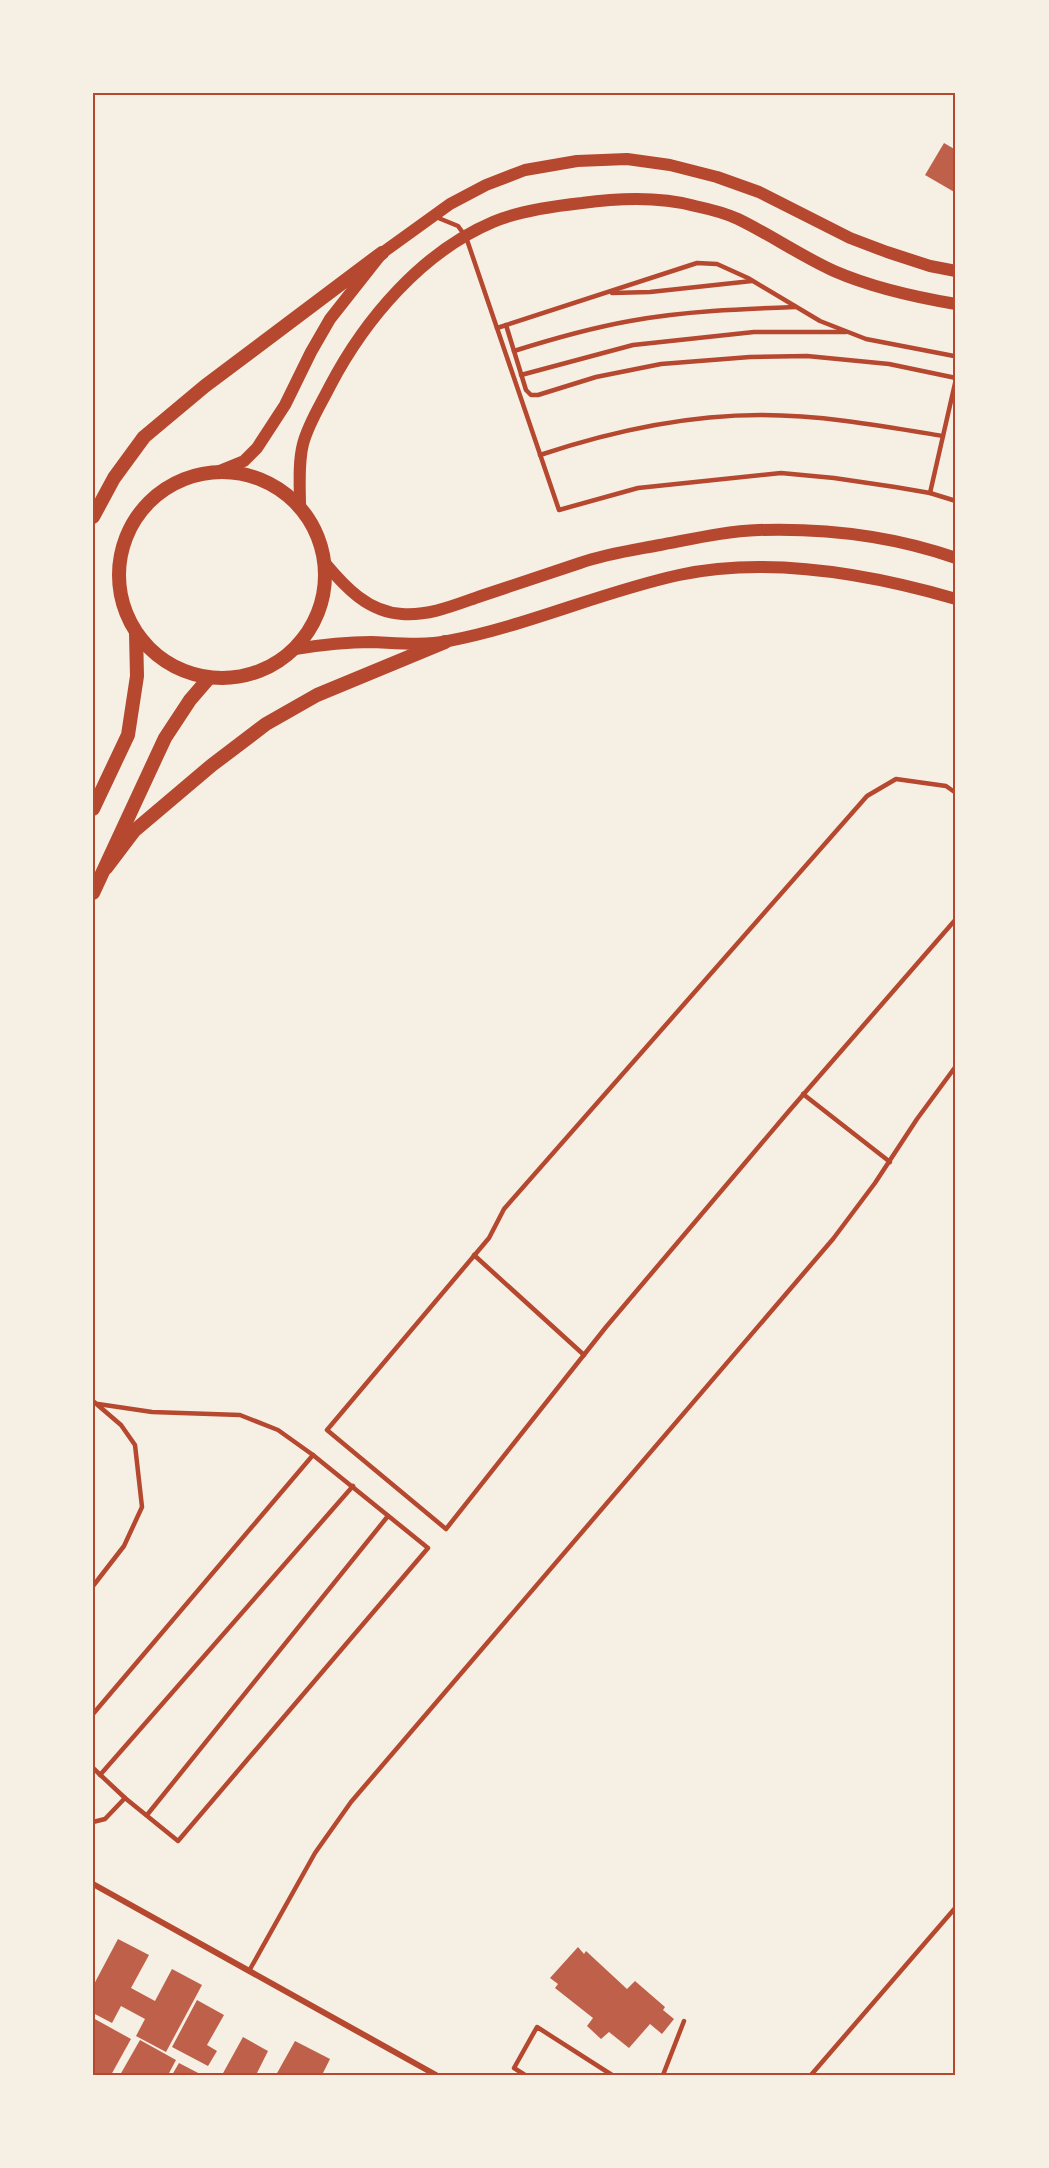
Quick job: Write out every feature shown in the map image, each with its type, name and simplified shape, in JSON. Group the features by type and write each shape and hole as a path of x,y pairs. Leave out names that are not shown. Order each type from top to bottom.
{"main road":[{"path":"93,517 114,478 150,432 205,386 450,204 486,185 525,170 577,161 627,159 670,165 717,177 759,192 850,238 930,266 956,271"},
{"path":"300,507 303,444 340,367 366,327 417,272 450,246 494,221 549,207 607,199 658,199 693,205 735,218 832,270 868,284 915,298 956,304"},
{"path":"217,472 248,475 276,487 300,507 317,533 325,563 320,604 313,624 295,649 270,667 240,677 209,678 181,670 156,655 136,633 123,605 119,574 124,543 138,516 160,493 187,478 217,472 244,461 257,448 285,405 330,319 382,253"},
{"path":"325,563 354,595 398,614 412,614 440,610 587,561 696,538 758,530 852,533 912,544 956,558"},
{"path":"295,649 354,642 403,644 445,642 479,635 633,587 680,575 736,567 827,572 870,578 956,599"},
{"path":"93,808 128,735 137,676 136,633"},
{"path":"106,868 134,831 212,765 266,724 317,695 445,642"},
{"path":"93,893 165,738 184,709 209,678"}],"street":[{"path":"93,1884 436,2075"}],"lane":[{"path":"434,216 458,226 466,237 559,510 638,488 781,473 834,478 930,493 956,501"},
{"path":"497,328 697,263 717,264 752,281 820,321 866,339 956,358"},
{"path":"605,293 650,292 752,281"},
{"path":"514,351 567,334 631,321 729,309 796,307"},
{"path":"506,325 526,390 531,395 538,395 596,377 661,364 696,360 807,356 889,364 956,378 930,493"},
{"path":"521,375 633,345 754,332 848,332"},
{"path":"540,455 581,442 692,420 761,415 840,420 943,436"},
{"path":"956,793 946,786 896,779 867,796 504,1209 489,1238 327,1430 446,1529 584,1355 803,1094 956,919"},
{"path":"249,1971 315,1853 351,1802 833,1239 890,1162 917,1119 956,1066"},
{"path":"803,1094 890,1162"},
{"path":"474,1256 584,1355"},
{"path":"93,1768 125,1798 178,1840 428,1548 313,1455 278,1430 240,1415 152,1412 96,1402"},
{"path":"93,1586 124,1546 142,1506 135,1444 122,1425 96,1402"},
{"path":"93,1714 313,1455"},
{"path":"100,1775 352,1486"},
{"path":"147,1815 388,1516"},
{"path":"93,1822 105,1820 125,1798"},
{"path":"811,2075 956,1906"},
{"path":"663,2075 684,2021"},
{"path":"525,2075 514,2068 537,2027 612,2075"}],"building":[{"path":"944,143 956,150 956,193 925,175"},
{"path":"118,1939 149,1955 131,1988 155,2001 172,1969 202,1985 166,2052 136,2036 145,2019 121,2006 112,2023 93,2013 93,1986"},
{"path":"578,1947 584,1954 586,1951 627,1989 635,1981 665,2007 663,2010 674,2019 662,2034 650,2024 629,2048 609,2032 601,2039 587,2026 593,2018 555,1988 558,1984 550,1978"},
{"path":"197,2000 224,2015 207,2045 217,2051 208,2066 172,2047"},
{"path":"93,2018 131,2039 111,2075 93,2075"},
{"path":"243,2037 268,2051 256,2075 222,2075"},
{"path":"140,2040 176,2060 168,2075 120,2075"},
{"path":"295,2041 330,2059 322,2075 276,2075"},
{"path":"179,2063 202,2075 172,2075"}]}
